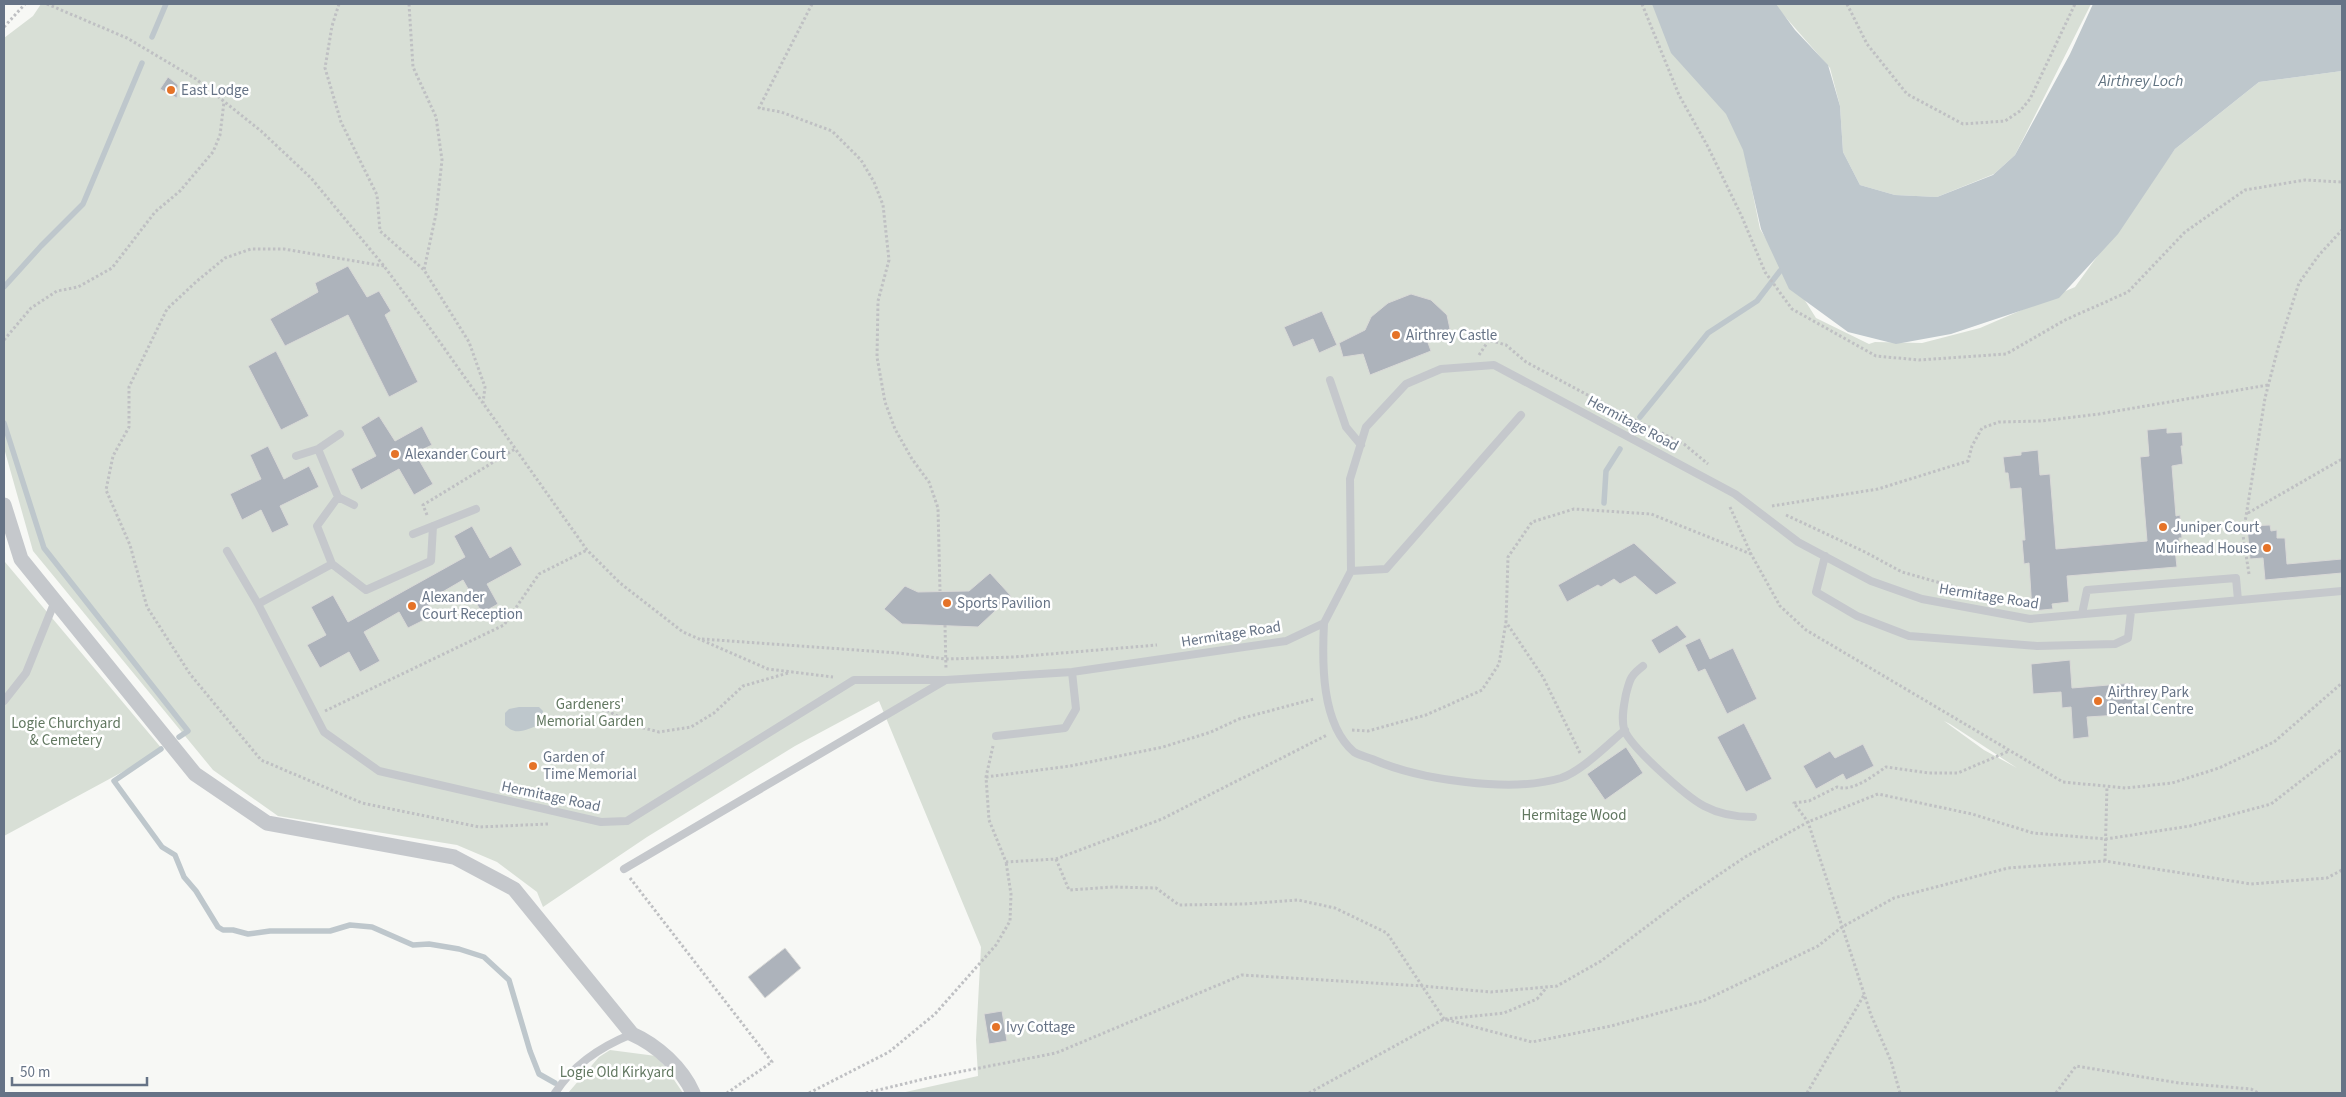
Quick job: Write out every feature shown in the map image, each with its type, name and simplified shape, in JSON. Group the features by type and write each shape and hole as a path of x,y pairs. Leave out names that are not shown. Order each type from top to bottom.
{"street":[{"path":"4,505 21,559 196,774 268,823 454,857 514,889 632,1034 645,1040 668,1058 690,1086 693,1093"}],"lane":[{"name":"Hermitage Road","path":"227,550 258,604 324,732 379,771 601,822 627,821 854,680 946,680 1072,672 1281,642 1324,623 1351,571 1350,479 1366,427 1406,384 1441,369 1494,365 1735,494 1798,542 1871,581 1922,599 2030,620 2342,591"},
{"path":"1330,380 1346,427 1360,445"},
{"path":"1351,571 1386,569 1521,415"},
{"path":"296,456 318,449 340,434"},
{"path":"318,449 338,498 354,504"},
{"path":"338,498 317,526 332,564 366,590 431,561 433,526"},
{"path":"413,534 476,509"},
{"path":"1825,556 1816,592 1857,616 1909,636 2029,646 2115,644 2128,638 2131,611"},
{"path":"258,604 332,564"},
{"path":"2082,614 2088,590 2236,578 2238,600"},
{"path":"4,701 26,673 55,601"},
{"path":"1324,623 1322,658 1327,696 1338,730 1355,752 1384,765 1476,783 1524,784 1563,778 1585,764 1624,730"},
{"path":"1643,666 1631,675 1623,709 1624,730 1654,766 1704,806 1734,817 1753,817"},
{"path":"996,736 1065,728 1076,709 1072,672"},
{"path":"624,869 946,680"},
{"path":"555,1093 575,1069 608,1044 632,1034"}],"path":[{"path":"4,27 25,4"},
{"path":"47,4 127,38 196,79 261,131 311,178 384,266 587,550 620,583 683,632 768,669 854,680"},
{"path":"339,4 325,68 342,122 377,195 380,231 424,270 469,342 484,387 483,403"},
{"path":"409,4 413,68 436,117 442,160 436,214 424,270"},
{"path":"812,4 759,108 781,112 832,131 860,160 874,182 880,198 888,236 889,260 878,301 877,357 886,402 896,429 912,460 929,482 938,508 940,591"},
{"path":"1642,4 1679,95 1729,191 1765,272 1792,309 1876,356 1918,360 2006,354 2065,320 2128,292 2185,232 2244,190 2305,180 2342,182"},
{"path":"1847,4 1867,44 1907,94 1963,124 2006,121 2020,111 2030,99 2075,4"},
{"path":"4,340 31,308 57,291 78,287 112,268 155,212 180,191 213,152 220,135 224,102"},
{"path":"2253,599 2243,536 2268,386 2299,283 2319,255 2342,230"},
{"path":"384,266 284,249 251,249 225,258 196,281 167,309 130,387 129,427 113,456 106,490 130,545 147,606 190,674 261,760 362,803 479,827 554,824"},
{"path":"1477,366 1479,352 1489,340 1506,345 1526,362 1684,444 1712,467"},
{"path":"1776,511 1768,507 1878,489 1968,460 1972,446 1982,428 1999,422 2041,421 2099,414 2268,386"},
{"path":"433,526 422,505 515,449"},
{"path":"2248,513 2342,459"},
{"path":"1721,486 1751,554 1780,606 1806,630 2064,782 2126,788 2172,783 2219,768 2274,742 2342,683"},
{"path":"1006,862 1056,859 1162,819 1338,730 1368,731 1426,716 1482,690 1498,664 1506,622 1508,557 1532,522 1574,509 1650,514 1751,554"},
{"path":"1785,515 1865,552 1902,572 1992,598"},
{"path":"315,715 504,625 539,574 587,550"},
{"path":"1506,622 1543,677 1585,764"},
{"path":"945,625 946,680"},
{"path":"698,639 898,653 946,659 1024,657 1164,644"},
{"path":"578,708 606,710 636,726 659,732 691,727 714,713 743,686 792,672"},
{"path":"986,777 1070,766 1164,747 1211,732 1239,719 1327,696"},
{"path":"809,1093 888,1052 935,1014 996,945 1010,921 1011,894 1006,862 989,820 986,777 996,736"},
{"path":"866,1093 928,1078 1056,1053 1242,975 1491,992 1557,986 1601,961 1683,899 1745,857 1808,822 1878,794 1972,814 2033,833 2106,839 2190,826 2271,804 2342,749"},
{"path":"1900,1093 1891,1061 1864,995 1808,822 1794,803 1809,801 1837,787 1845,789 1867,780 1886,767 1929,773 1958,773 2009,750"},
{"path":"2105,861 2106,786"},
{"path":"1056,859 1069,890 1156,888 1179,904 1244,904 1298,900 1335,908 1387,933 1444,1019 1532,1042 1610,1026 1703,1001 1818,946 1842,927 1894,898 2008,868 2105,861 2251,884 2327,878 2342,870"},
{"path":"624,869 772,1062 727,1093"},
{"path":"1309,1093 1444,1019 1504,1013 1537,999 1547,986"},
{"path":"1807,1093 1864,995"},
{"path":"2056,1093 2076,1066 2179,1083 2251,1089 2258,1093"},
{"path":"2230,1088 2232,1093"}],"green space":[{"path":"41,4 1668,4 1739,126 1760,229 1816,318 1869,344 1875,342 1922,343 1980,328 2075,287 2175,149 2259,82 2342,71 2342,1093 901,1093 978,1076 976,1040 981,947 879,701 795,746 647,837 543,907 537,892 497,862 457,845 278,816 213,770 33,551 4,448 4,38 33,16","holes":["1944,721 2017,768 1984,750"]},
{"path":"1774,4 2091,4 2015,155 1994,174 1937,197 1895,195 1860,185 1843,152 1840,106 1830,68"},
{"name":"Logie Churchyard & Cemetery","path":"4,557 5,562 163,750 4,836"},
{"name":"Logie Old Kirkyard","path":"610,1050 656,1056 683,1093 568,1093 599,1057"}],"water":[{"name":"Airthrey Loch","path":"1652,4 1776,4 1795,30 1828,65 1840,106 1843,152 1860,185 1895,195 1937,197 1993,175 2015,155 2070,54 2093,4 2342,4 2342,71 2259,82 2175,149 2118,234 2059,298 1951,334 1896,344 1848,332 1789,289 1761,229 1743,150 1726,114 1671,53"},
{"path":"539,707 543,711 541,724 522,731 514,731 505,725 505,713 509,709"}],"building":[{"name":"East Lodge","path":"168,77 178,85 177,98 160,89"},
{"path":"348,266 367,297 379,291 391,311 385,315 418,382 389,397 348,315 285,346 270,319 318,292 315,283"},
{"name":"Airthrey Castle","path":"1411,294 1431,300 1447,315 1450,329 1427,340 1431,351 1370,375 1363,354 1343,357 1339,343 1365,330 1371,317 1388,303"},
{"path":"1322,311 1337,345 1319,353 1313,339 1293,347 1284,327"},
{"path":"276,351 309,416 281,430 248,366"},
{"name":"Alexander Court","path":"379,416 395,441 422,426 432,445 415,453 433,484 414,495 399,469 361,490 351,469 376,456 361,427"},
{"name":"Juniper Court","path":"2167,428 2167,433 2182,432 2183,464 2172,466 2176,516 2180,515 2182,538 2179,538 2180,549 2175,549 2177,567 2067,576 2069,602 2052,604 2053,609 2032,611 2029,563 2024,564 2022,540 2025,540 2021,488 2010,489 2003,457 2021,455 2021,452 2038,450 2040,475 2050,474 2056,549 2147,541 2140,457 2149,456 2147,430"},
{"path":"268,446 284,479 309,466 319,487 280,506 289,525 272,533 261,510 242,520 230,494 261,479 250,455"},
{"name":"Muirhead House","path":"2270,525 2271,531 2277,530 2277,538 2285,538 2287,564 2342,559 2342,573 2265,580 2263,558 2250,559 2247,526"},
{"path":"472,526 490,558 511,546 522,565 487,584 498,604 482,613 463,580 427,601 434,615 408,628 399,612 364,632 380,661 360,672 349,652 320,668 307,645 326,635 311,607 333,595 348,622 465,557 454,536"},
{"path":"1634,543 1677,583 1656,595 1635,576 1620,584 1614,579 1601,587 1598,585 1567,602 1558,585"},
{"name":"Sports Pavilion","path":"990,573 1011,596 978,627 902,624 884,609 905,586 918,592 969,591"},
{"path":"1677,625 1687,637 1659,654 1651,640"},
{"path":"1700,638 1710,659 1733,648 1757,699 1727,714 1705,669 1698,672 1685,645"},
{"name":"Airthrey Park Dental Centre","path":"2070,660 2072,688 2133,683 2135,714 2087,717 2089,737 2073,739 2071,707 2062,708 2061,692 2033,694 2031,664"},
{"path":"1744,723 1772,779 1746,792 1717,737"},
{"path":"1863,744 1874,766 1846,780 1843,774 1816,789 1803,766 1830,751 1835,758"},
{"path":"1626,747 1643,773 1605,800 1587,774"},
{"path":"785,948 801,968 765,998 748,977"},
{"name":"Ivy Cottage","path":"1002,1011 1007,1041 989,1044 984,1014"}],"waterway":[{"path":"152,37 166,4"},
{"path":"4,287 83,204 142,63"},
{"path":"1640,417 1708,333 1757,301 1780,271"},
{"path":"4,423 44,548 188,731 179,737"},
{"path":"1604,503 1606,471 1620,449"},
{"path":"161,749 114,781 162,847 175,855 184,877 196,891 218,927 223,930 233,930 248,934 270,931 330,931 350,925 372,927 413,945 429,944 459,949 484,957 509,980 530,1051 539,1074 555,1083"}],"place":[{"name":"East Lodge","path":"171,90"},
{"name":"Airthrey Castle","path":"1396,335"},
{"name":"Alexander Court","path":"395,454"},
{"name":"Juniper Court","path":"2163,527"},
{"name":"Muirhead House","path":"2267,548"},
{"name":"Sports Pavilion","path":"947,603"},
{"name":"Alexander Court Reception","path":"412,606"},
{"name":"Airthrey Park Dental Centre","path":"2098,701"},
{"name":"Garden of Time Memorial","path":"533,766"},
{"name":"Ivy Cottage","path":"996,1027"}],"park label":[{"name":"Gardeners' Memorial Garden","path":"590,712"},
{"name":"Hermitage Wood","path":"1574,815"}]}
